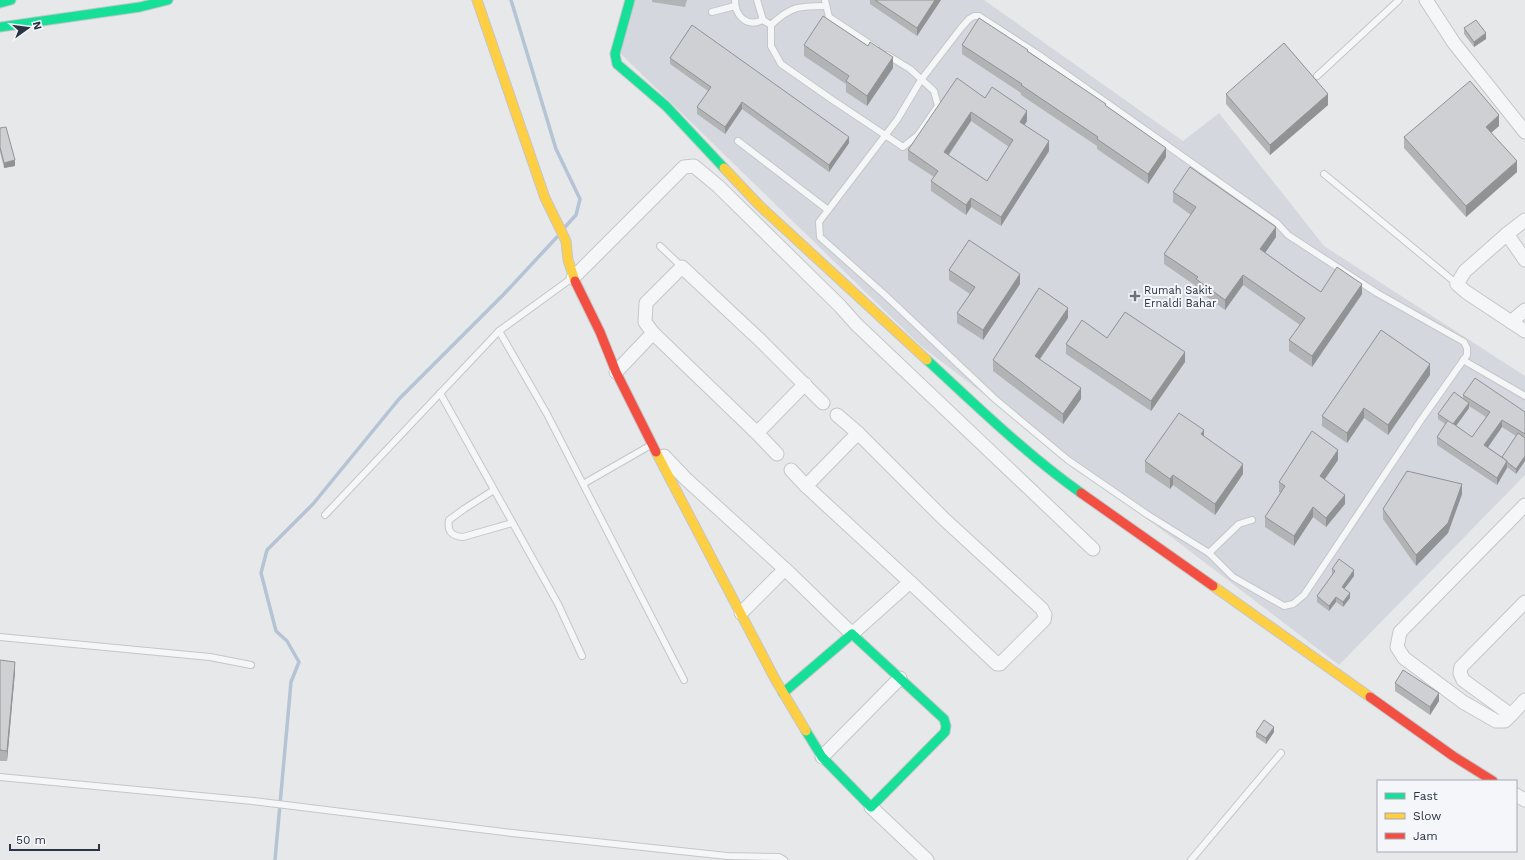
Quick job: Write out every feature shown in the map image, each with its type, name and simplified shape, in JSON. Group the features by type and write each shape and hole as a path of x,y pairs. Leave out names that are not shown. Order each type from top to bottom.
{"main road":[{"path":"0,3 11,0"},
{"path":"0,27 140,7 168,0"},
{"path":"477,0 545,198 566,241 568,260 573,278 600,332 616,372 652,445 668,471 784,693 822,757 871,807 945,732 946,726 944,719 852,634 784,693"},
{"path":"630,0 615,54 617,64 666,106 760,206 973,403 1058,478 1453,756 1491,780"}],"street":[{"path":"1426,0 1454,43 1523,125"},
{"path":"573,278 684,167 694,166 718,186 840,306 856,324 1093,549"},
{"path":"1525,260 1518,228 1465,271 1457,284 1466,292 1525,331"},
{"path":"777,454 653,333 645,322 646,303 682,267 761,341 824,403"},
{"path":"1511,322 1525,310"},
{"path":"616,372 653,333"},
{"path":"757,433 805,384"},
{"path":"791,470 806,486 997,664 1000,664 1044,620 1045,615 1042,609 944,519 858,433 837,415"},
{"path":"806,486 858,433"},
{"path":"652,445 686,479 785,569 852,634 910,582"},
{"path":"1525,505 1400,632 1397,642 1397,647 1404,658 1463,702 1496,721 1505,721 1525,700"},
{"path":"741,613 785,569"},
{"path":"1511,715 1463,680 1460,673 1461,667 1525,602"},
{"path":"822,757 900,678"},
{"path":"871,807 927,860"}],"lane":[{"path":"757,0 763,20 771,25"},
{"path":"1317,76 1399,0"},
{"path":"712,12 735,3 740,16 747,23 756,23 763,20"},
{"path":"825,3 829,17 910,69 934,91 938,106 918,135 903,147 781,64 771,46 771,25 781,16 793,8 825,3"},
{"path":"974,16 979,16 1039,55 1184,157 1277,223 1288,235 1377,293 1464,342 1467,348 1467,355 1421,420 1304,595 1294,604 1284,606 1233,577 1209,553 1148,515 1068,460 995,399 885,294 820,237 819,222 897,120 921,80 969,19 974,16"},
{"path":"738,141 828,210"},
{"path":"1324,174 1457,284"},
{"path":"660,246 682,267"},
{"path":"325,515 499,332 573,278"},
{"path":"499,332 547,414 684,680"},
{"path":"1463,360 1525,396"},
{"path":"440,393 558,604 582,656"},
{"path":"583,484 652,445"},
{"path":"494,490 449,520 448,527 456,536 464,538 512,523"},
{"path":"1209,553 1239,524 1252,520"},
{"path":"0,637 210,657 251,665"},
{"path":"1190,860 1281,753"},
{"path":"0,776 260,802 512,833 727,856 779,857 784,860"}],"shaded area":[{"name":"Rumah Sakit Ernaldi Bahar","path":"635,0 984,0 1183,141 1219,113 1324,246 1525,376 1525,475 1339,665 921,346 620,53"}],"building":[{"path":"875,0 935,0 917,28"},
{"path":"823,16 868,46 870,42 893,57 867,96 846,81 849,76 804,45"},
{"path":"979,18 1106,104 1105,105 1166,148 1148,174 1097,139 1098,137 1021,85 1022,84 962,45"},
{"path":"1476,20 1486,33 1474,42 1464,28"},
{"path":"692,25 849,137 829,165 742,102 725,127 697,107 711,87 670,58"},
{"path":"1284,43 1328,94 1270,145 1226,94"},
{"path":"957,78 985,98 992,87 1027,111 1020,122 1049,141 1001,217 971,198 966,205 931,181 938,171 908,150","holes":["971,112 1013,140 987,181 944,152"]},
{"path":"1470,81 1499,115 1486,127 1517,161 1466,206 1404,137"},
{"path":"6,127 15,160 4,163 0,147 0,128"},
{"path":"1190,167 1276,227 1260,249 1296,275 1321,292 1337,267 1362,284 1312,356 1289,340 1305,318 1243,275 1225,300 1196,279 1198,277 1164,254 1196,207 1173,192"},
{"path":"969,240 1020,274 983,330 957,313 975,287 949,270"},
{"path":"1039,288 1068,308 1035,356 1081,388 1063,414 993,360"},
{"path":"1125,312 1185,352 1151,401 1066,344 1082,320 1107,338"},
{"path":"1381,330 1430,364 1388,425 1364,408 1347,433 1322,416"},
{"path":"1475,378 1525,412 1525,434 1502,420 1484,445 1507,461 1497,478 1437,437 1448,420 1472,437 1490,412 1463,395"},
{"path":"1454,392 1469,403 1453,424 1438,414"},
{"path":"1179,413 1204,430 1201,434 1243,464 1215,504 1173,475 1170,479 1145,461"},
{"path":"1312,431 1338,450 1320,476 1345,495 1326,518 1313,507 1294,536 1265,517 1285,486 1279,482"},
{"path":"1518,433 1525,438 1525,456 1516,469 1502,457"},
{"path":"1407,471 1462,484 1448,523 1416,555 1383,509"},
{"path":"1339,559 1354,570 1342,587 1350,593 1343,602 1336,597 1329,606 1317,596 1335,571 1332,569"},
{"path":"0,660 15,662 7,751 0,750"},
{"path":"1403,670 1439,693 1430,707 1395,683"},
{"path":"1264,720 1274,727 1266,738 1256,732"}],"waterway":[{"path":"511,0 556,149 580,199 576,215 565,227"},
{"path":"275,860 291,682 299,662 287,641 276,631 261,573 267,550 313,504 399,399 504,294 557,237"}],"traffic: fast":[{"path":"0,3 11,0"},
{"path":"0,27 140,7 168,0"},
{"path":"630,0 615,54 617,64 666,106 724,168"},
{"path":"927,360 1021,446 1081,493"},
{"path":"783,693 852,634 944,719 946,726 945,732 871,807 822,757 806,731"}],"traffic: slow":[{"path":"477,0 545,198 566,241 568,260 575,281"},
{"path":"724,168 760,206 927,360"},
{"path":"656,452 775,679 806,731"},
{"path":"1213,586 1370,697"}],"traffic: jam":[{"path":"575,281 600,332 616,372 656,452"},
{"path":"1081,493 1213,586"},
{"path":"1370,697 1453,756 1491,780"}],"place":[{"name":"Rumah Sakit Ernaldi Bahar","path":"1135,296"}]}
